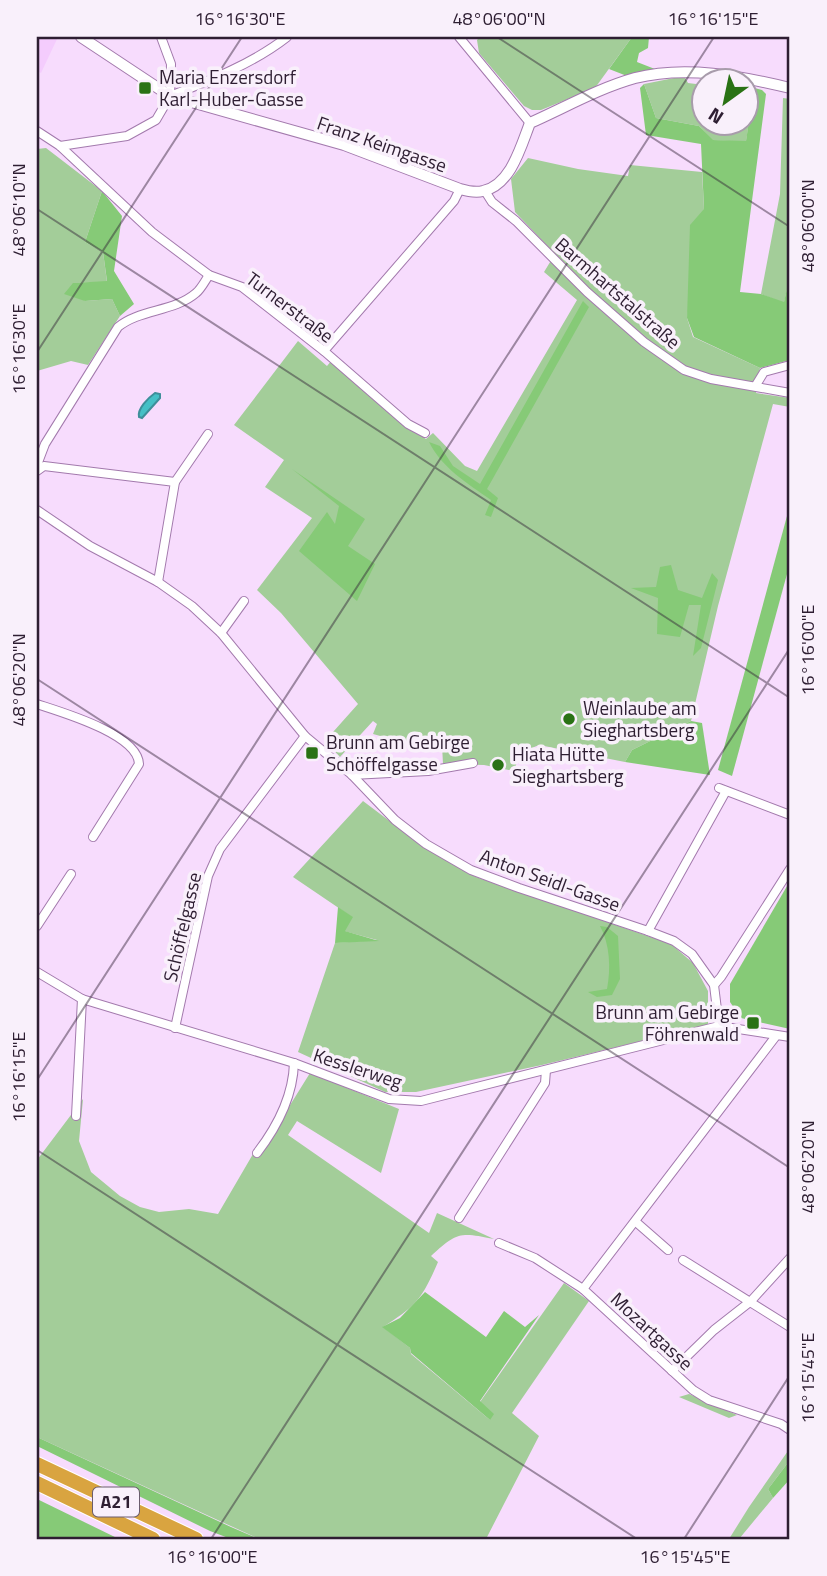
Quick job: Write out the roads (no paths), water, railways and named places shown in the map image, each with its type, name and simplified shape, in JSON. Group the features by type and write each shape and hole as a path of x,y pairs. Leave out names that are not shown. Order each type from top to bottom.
{"highway":[{"name":"A21","path":"37,1464 196,1539"},
{"name":"A21","path":"37,1483 153,1539"}],"main road":[{"name":"Franz Keimgasse","path":"81,37 170,96 344,145 460,189 485,191"},
{"path":"485,191 503,178 515,161 530,123 622,82 646,76 699,73 790,88"}],"street":[{"path":"60,146 127,136 156,120 170,96 172,64 161,37"},
{"path":"170,96 201,84 273,48 287,37"},
{"path":"459,37 530,123"},
{"name":"Turnerstraße","path":"37,131 60,146 152,232 209,275 242,287 324,351 408,424 425,433"},
{"path":"324,351 454,201 460,189"},
{"name":"Barmhartstalstraße","path":"485,191 492,202 516,221 587,292 644,342 684,370 711,379 790,393"},
{"path":"37,465 45,444 118,327 128,319 171,306 195,294 209,275"},
{"path":"756,385 764,372 790,365"},
{"path":"158,582 175,481 208,434"},
{"path":"37,471 44,466 175,481"},
{"name":"Anton Seidl-Gasse","path":"37,510 90,546 158,582 192,606 221,633 305,736 352,775 396,820 426,844 471,870 648,931 674,941 692,954 714,985 719,1026"},
{"path":"221,633 244,601"},
{"path":"37,704 96,725 132,747 139,756 139,764 93,837"},
{"name":"Schöffelgasse","path":"175,1028 208,876 220,849 305,736"},
{"path":"352,775 428,771 473,763"},
{"path":"648,931 722,789 790,815"},
{"path":"714,985 722,977 790,869"},
{"path":"37,926 72,873"},
{"name":"Kesslerweg","path":"37,972 82,999 295,1063 390,1099 421,1101 719,1026"},
{"path":"76,1116 82,999"},
{"path":"719,1026 790,1037"},
{"path":"583,1289 776,1036"},
{"path":"257,1153 271,1135 293,1084 295,1063"},
{"path":"459,1218 545,1083 546,1070"},
{"path":"636,1222 668,1250"},
{"name":"Mozartgasse","path":"499,1243 535,1258 583,1289 693,1390 709,1400 781,1424 790,1430"},
{"path":"672,1371 714,1330 751,1301 790,1258"},
{"path":"683,1260 790,1327"}],"place":[{"name":"Maria Enzersdorf Karl-Huber-Gasse","path":"145,88"},
{"name":"Weinlaube am Sieghartsberg","path":"569,719"},
{"name":"Brunn am Gebirge Schöffelgasse","path":"312,753"},
{"name":"Hiata Hütte Sieghartsberg","path":"498,765"},
{"name":"Brunn am Gebirge Föhrenwald","path":"753,1023"}]}
